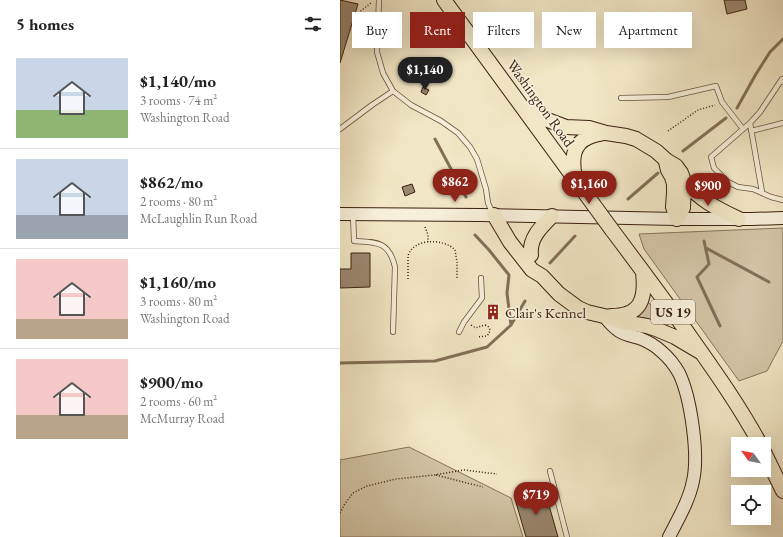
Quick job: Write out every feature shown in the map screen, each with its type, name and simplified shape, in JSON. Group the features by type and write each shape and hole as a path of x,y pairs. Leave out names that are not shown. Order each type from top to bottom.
{"main road":[{"name":"Washington Road","path":"444,0 702,353 735,402 756,437"},
{"path":"523,108 561,125 575,128 589,128 636,139 656,151 676,166 684,181 696,194 710,205 738,219"},
{"path":"576,180 573,160 576,148 588,138 606,133"},
{"path":"666,160 668,170 674,184 673,207 677,219"},
{"path":"677,219 683,208 684,181"},
{"path":"340,214 494,215 677,219 783,218"},
{"path":"494,215 518,237 538,265 542,276"},
{"path":"494,215 510,242 532,270 542,276 559,294 578,308 622,322 656,329 675,337 702,353"},
{"path":"531,255 531,245 535,236 552,216"},
{"path":"604,316 620,316 627,314 639,305 644,290 643,272"},
{"path":"604,316 619,332 648,342 662,352 679,373 684,387 692,425 695,474 689,494 669,537"},
{"path":"771,467 783,492"}],"lane":[{"path":"379,0 377,52 383,73 393,91 411,105 453,129 470,147 477,159 486,189 488,204 494,215"},
{"path":"783,82 782,79 760,112 750,123 711,157 714,168 728,182 738,187 753,189 770,197 783,200"},
{"path":"621,98 668,97 716,86 722,102 743,128"},
{"path":"340,129 393,91"},
{"path":"750,123 762,192"},
{"path":"751,131 783,123"},
{"path":"353,214 354,242 371,242 379,244 390,252 393,260 395,267 393,332"},
{"path":"459,332 464,322 482,298 481,278"},
{"path":"550,471 567,537"}],"path":[{"path":"360,12 374,1"},
{"path":"668,131 698,110 722,102"},
{"path":"425,227 428,235 428,242"},
{"path":"408,280 409,252 420,244 428,242 442,243 454,249 457,278"},
{"path":"464,322 475,328 485,325 490,328 490,332 487,336 477,337"},
{"path":"340,513 353,493 367,486 396,479 464,470 497,474"},
{"path":"434,475 483,487"}],"shaded area":[{"path":"783,228 783,341 767,371 739,381 644,249 639,234"},
{"path":"647,303 649,303 668,325 666,326 638,318 637,316"},
{"path":"409,447 511,498 523,537 340,537 340,460"}],"building":[{"path":"340,0 358,4 356,12 352,12 352,24 340,63"},
{"path":"724,0 745,0 747,9 727,14"},
{"path":"423,87 429,90 426,95 421,92"},
{"path":"412,184 415,192 405,196 402,187"},
{"path":"351,253 370,253 370,287 340,288 340,269 351,269"},
{"name":"Clair's Kennel","path":"492,304 497,305 496,318 489,317 489,307 491,307"},
{"path":"545,491 558,537 526,537 515,499"}],"waterway":[{"path":"737,108 770,52 783,39"},
{"path":"683,151 726,118"},
{"path":"435,139 466,197"},
{"path":"628,199 658,173"},
{"path":"475,235 509,275 507,293 511,325"},
{"path":"550,263 575,236"},
{"path":"704,241 709,264 697,277 720,326"},
{"path":"706,248 769,282"},
{"path":"340,363 435,361 487,347 511,325 525,301"}],"place":[{"name":"Clair's Kennel","path":"493,312"}]}
